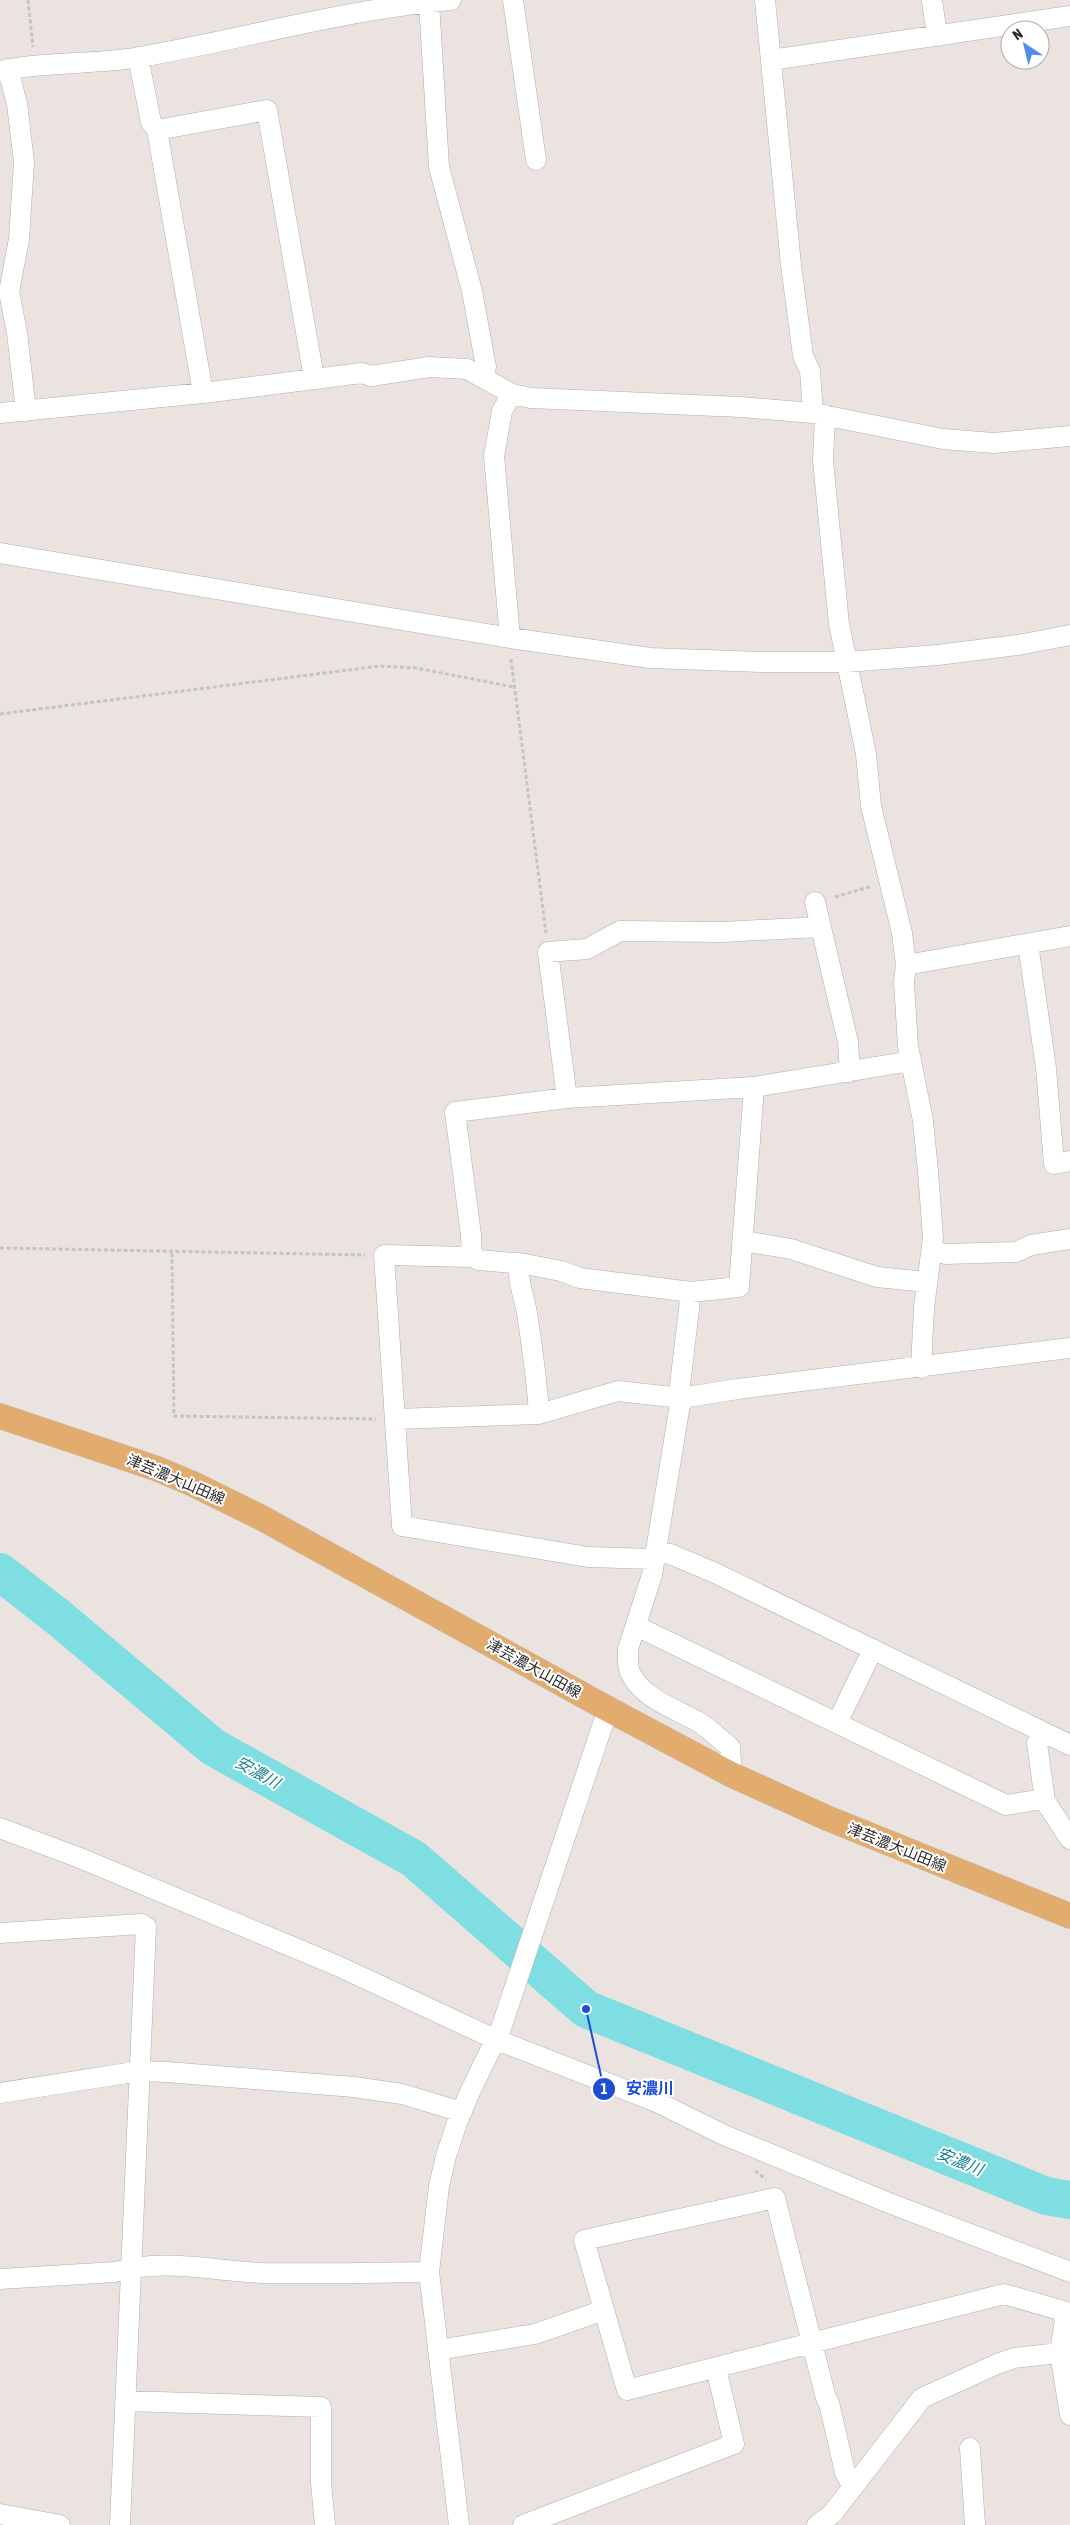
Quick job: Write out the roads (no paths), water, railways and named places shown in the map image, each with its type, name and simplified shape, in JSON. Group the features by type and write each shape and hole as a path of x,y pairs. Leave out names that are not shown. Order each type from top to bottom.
{"main road":[{"name":"津芸濃大山田線","path":"0,1416 155,1468 200,1488 262,1518 606,1718 836,1822 1070,1916"}],"street":[{"path":"26,411 17,333 9,292 19,239 24,162 17,104 4,70 34,64 138,57 313,21 451,0"},
{"path":"513,0 536,160"},
{"path":"765,0 791,265 803,356 810,371 819,414 839,624 866,754 871,806 902,934 906,965 904,982 911,1061 923,1121 933,1238 927,1282 921,1368"},
{"path":"932,0 937,36"},
{"path":"429,2 439,167 472,292 486,368 481,377"},
{"path":"771,60 1070,16"},
{"path":"138,57 151,122 157,130 203,393"},
{"path":"157,130 267,110 314,378"},
{"path":"0,413 203,393 314,378 362,373 371,376 448,366 467,368 512,394 530,398 741,408 819,414 951,440 994,443 1070,436"},
{"path":"510,638 494,456 502,411 512,394"},
{"path":"0,553 510,638 650,658 761,662 847,662 938,655 1018,645 1070,635"},
{"path":"815,902 848,1042 850,1072"},
{"path":"567,1098 548,952 587,949 620,931 722,932 820,927"},
{"path":"906,965 1070,936"},
{"path":"1028,944 1046,1068 1054,1164 1070,1162"},
{"path":"472,1257 471,1235 454,1112 567,1098 754,1087 911,1061"},
{"path":"754,1087 740,1288 691,1292 580,1278 562,1271 520,1263 479,1260 472,1257 384,1255 402,1526 588,1557 670,1554 713,1572 1070,1745"},
{"path":"932,1250 945,1254 1016,1252 1031,1244 1070,1239"},
{"path":"743,1241 791,1249 877,1277 927,1282"},
{"path":"520,1263 518,1278 522,1286 530,1333 539,1414"},
{"path":"691,1292 680,1384 681,1398 652,1575 628,1649 630,1674 640,1686 696,1721 730,1747 732,1775"},
{"path":"396,1419 539,1414 618,1391 681,1398 738,1389 921,1368 1070,1348"},
{"path":"636,1626 1006,1805 1037,1800 1045,1801"},
{"path":"837,1723 873,1649"},
{"path":"459,2525 429,2272 439,2186 446,2156 462,2112 499,2034 606,1718"},
{"path":"1041,1731 1037,1743 1045,1801 1070,1839"},
{"path":"0,1828 80,1858 499,2034 659,2104 724,2135 889,2203 1070,2272"},
{"path":"0,1933 142,1924 146,1927 120,2525"},
{"path":"0,2093 140,2071 354,2087 402,2094 462,2112"},
{"path":"852,2486 845,2472 813,2343 775,2198 584,2240 627,2390 716,2368 813,2343 1004,2294 1068,2312 1060,2353 1070,2414"},
{"path":"0,2279 115,2272 132,2267 183,2266 260,2273 429,2272"},
{"path":"438,2350 535,2334 604,2310"},
{"path":"817,2525 832,2514 922,2398 1014,2358 1060,2353"},
{"path":"523,2525 734,2444 716,2368"},
{"path":"126,2401 321,2407 321,2483 324,2525"},
{"path":"970,2448 975,2525"},
{"path":"0,2514 60,2525"}],"waterway":[{"name":"安濃川","path":"0,1572 58,1617 213,1747 414,1859 586,2009 1046,2196 1070,2200"}],"place":[{"name":"安濃川","path":"586,2009"}]}
